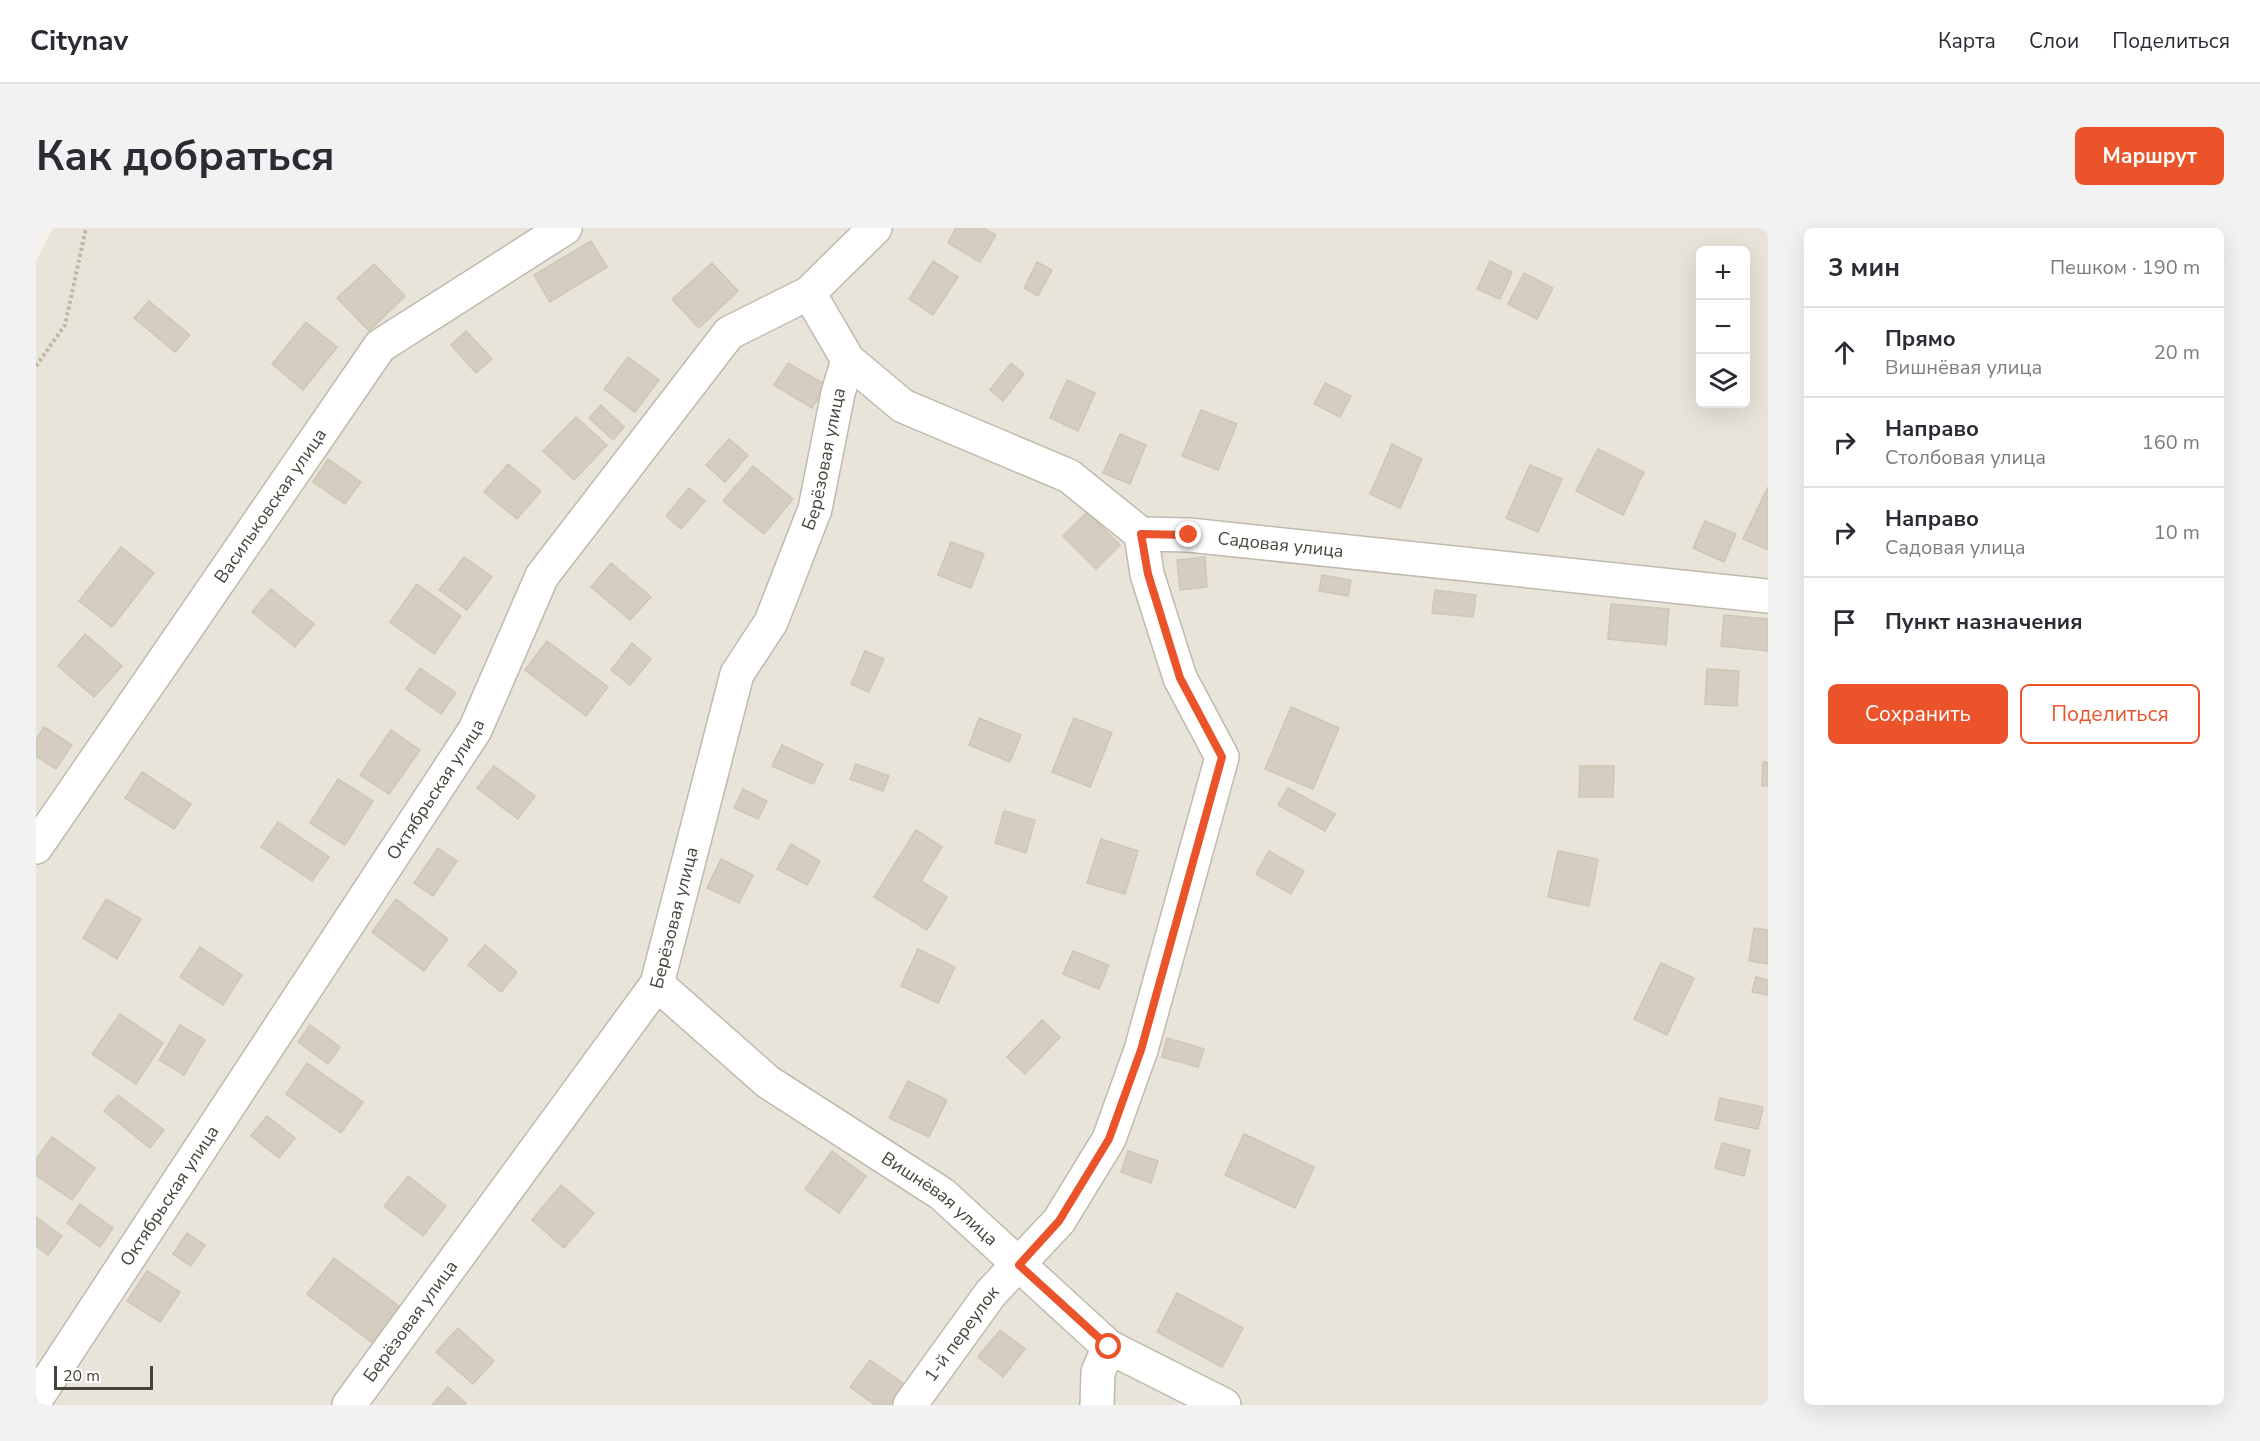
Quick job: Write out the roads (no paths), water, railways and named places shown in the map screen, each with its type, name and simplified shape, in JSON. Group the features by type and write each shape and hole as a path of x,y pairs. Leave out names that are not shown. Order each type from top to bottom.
{"street":[{"name":"Васильковская улица","path":"36,847 380,346 565,228"},
{"name":"Октябрьская улица","path":"46,1398 475,730 542,576 729,333 809,293 875,228"},
{"path":"809,293 848,360 903,406 1069,476 1141,534"},
{"name":"Берёзовая улица","path":"349,1405 657,984 737,674 771,622 815,508 838,393 848,360"},
{"name":"Садовая улица","path":"1141,534 1189,535 1768,596"},
{"name":"1-й переулок","path":"910,1405 990,1293 1059,1221 1109,1139 1141,1050 1222,757 1180,678 1148,574 1141,534"},
{"name":"Вишнёвая улица","path":"657,984 768,1082 942,1194 1109,1347 1224,1405"},
{"path":"1097,1405 1098,1372 1109,1347"}]}
